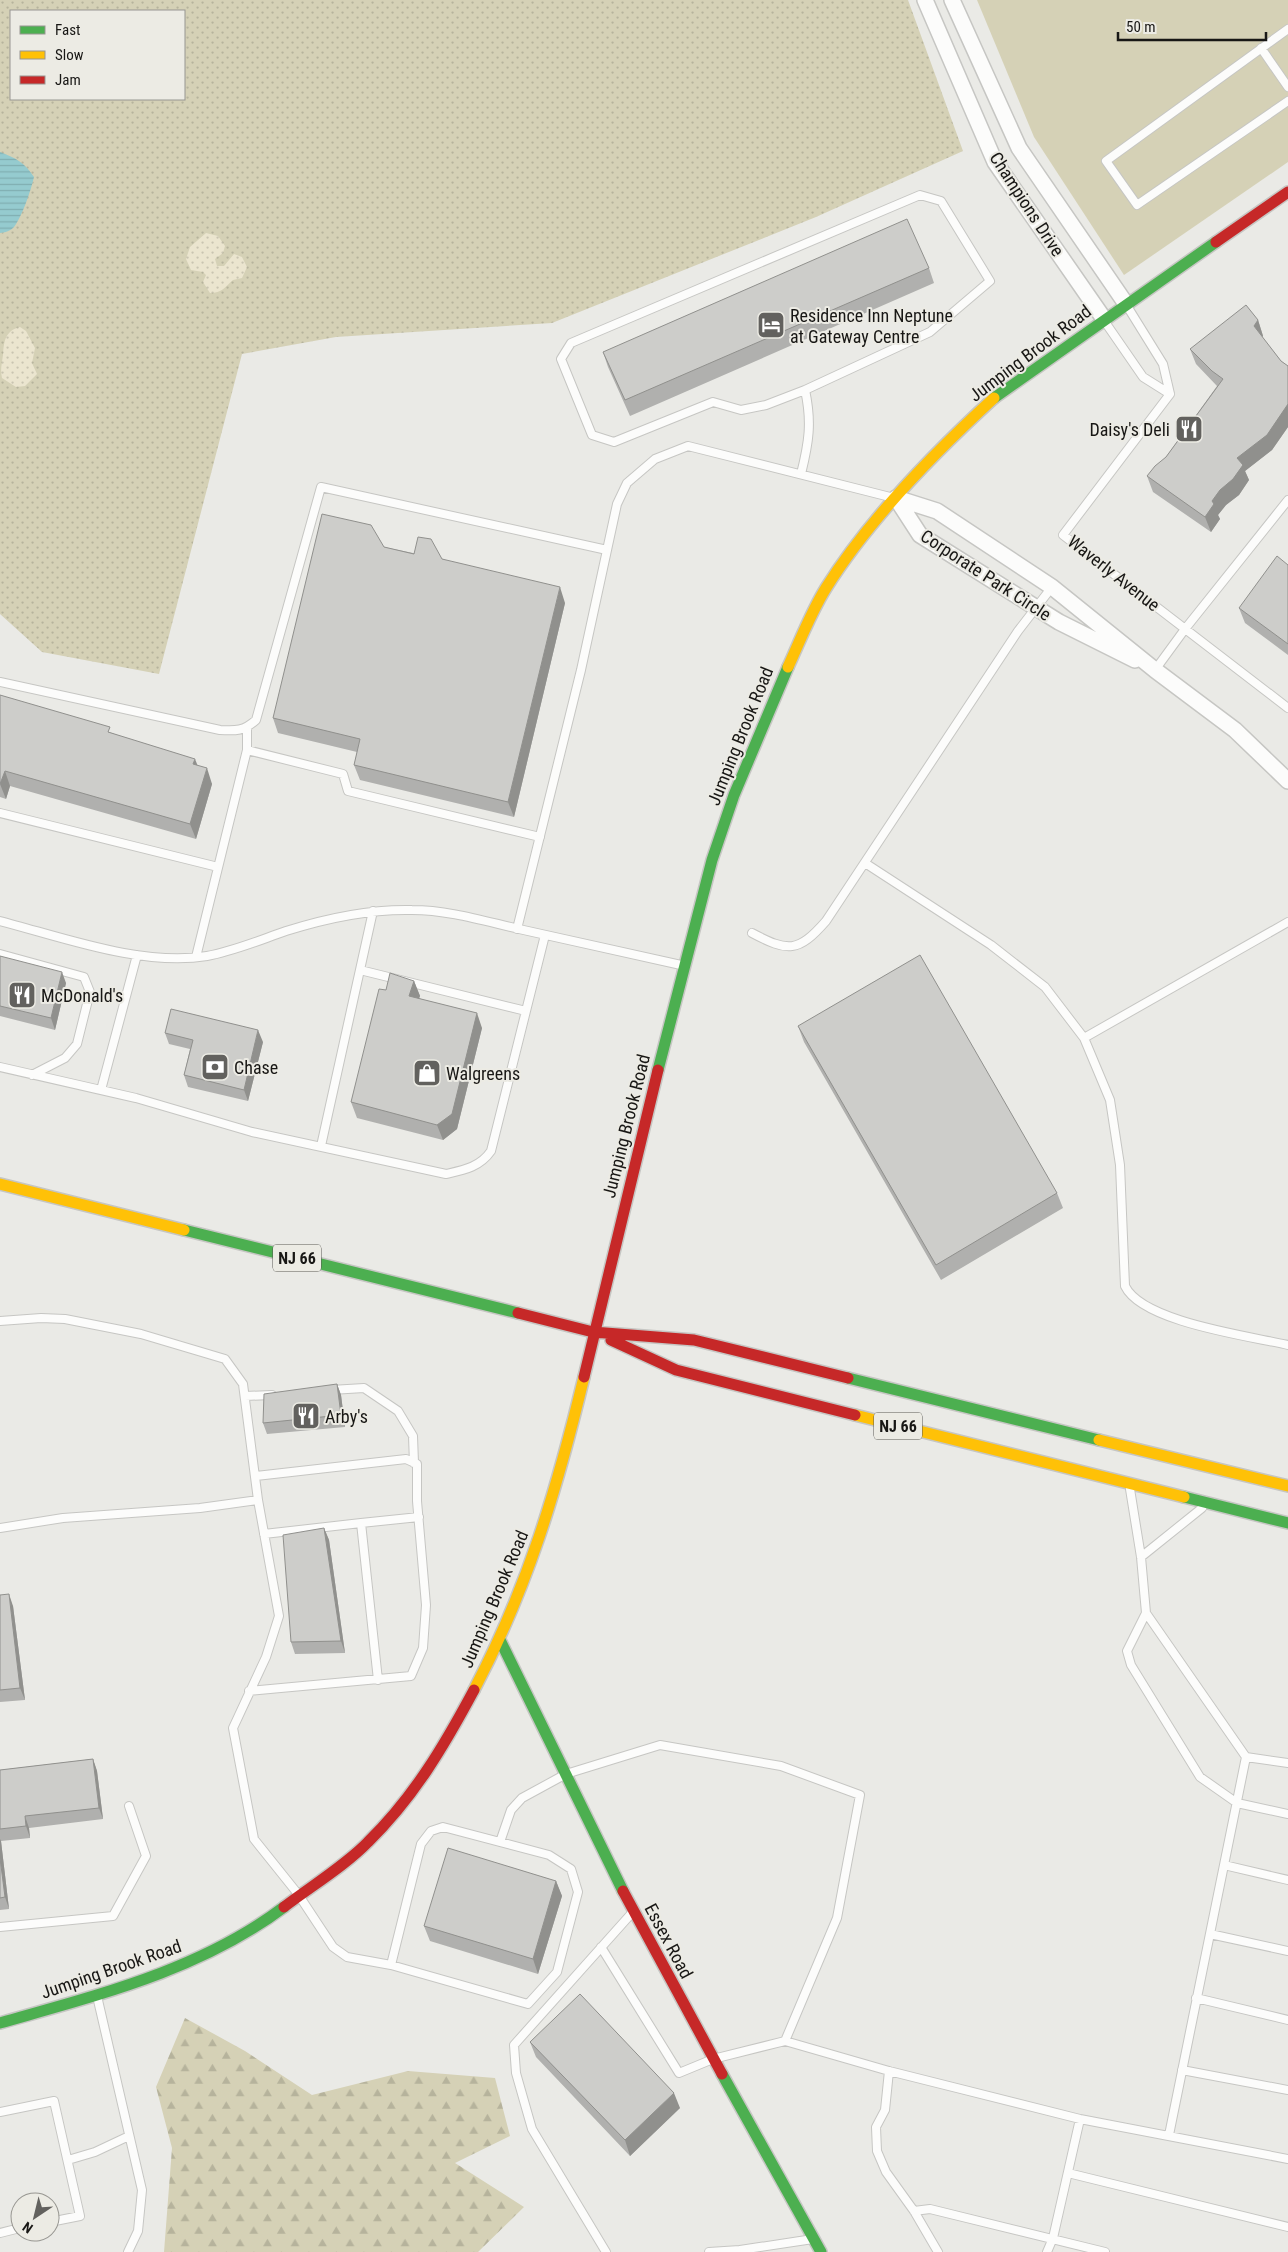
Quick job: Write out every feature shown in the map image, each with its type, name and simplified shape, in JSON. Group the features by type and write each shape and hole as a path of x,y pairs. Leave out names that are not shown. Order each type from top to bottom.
{"main road":[{"name":"Jumping Brook Road","path":"0,2023 159,1975 204,1955 266,1920 298,1894 367,1844 404,1804 447,1741 500,1640 525,1582 542,1533 574,1419 593,1332 683,966 722,827 798,642 825,589 839,567 896,498 950,439 995,397 1288,192"},
{"name":"NJ 66","path":"0,1184 593,1332 694,1340 1288,1486"},
{"name":"NJ 66","path":"593,1332 676,1370 1288,1523"},
{"name":"Essex Road","path":"500,1640 634,1911 713,2059 821,2252"}],"street":[{"name":"Champions Drive","path":"925,0 996,162 1104,319"},
{"name":"Champions Drive","path":"952,0 1019,148 1126,304"},
{"path":"1006,177 1029,162"},
{"name":"Corporate Park Circle","path":"896,498 937,511 1052,587 1155,670 1234,730 1288,781"},
{"name":"Corporate Park Circle","path":"896,498 920,535 1082,635 1155,670"}],"lane":[{"path":"1288,29 1106,161 1137,205 1288,101"},
{"path":"1262,48 1288,87"},
{"path":"920,195 941,201 990,281 930,332 805,390 766,405 741,410 713,402 614,442 592,435 561,359 571,343 920,195"},
{"path":"1126,304 1164,364 1170,394"},
{"path":"1104,319 1143,377 1170,394"},
{"path":"801,474 809,442 810,414 805,390"},
{"name":"Waverly Avenue","path":"1170,394 1062,535 1288,708"},
{"path":"517,929 617,504 627,483 655,459 688,446 896,498"},
{"path":"0,682 220,730 239,731 247,727 256,720 321,486 607,550"},
{"path":"1155,670 1185,629 1288,500"},
{"path":"752,933 778,946 804,943 826,921 1052,587"},
{"path":"196,957 247,750 247,727"},
{"path":"247,750 342,774 348,791 540,837"},
{"path":"0,813 218,866"},
{"path":"865,863 991,945 1045,987 1084,1038 1110,1100 1120,1165 1124,1286 1128,1294 1149,1309 1173,1319 1288,1345"},
{"path":"0,921 137,955 196,957 253,944 286,931 328,919 373,911 413,910 470,918 683,966"},
{"path":"321,1146 373,911"},
{"path":"1084,1038 1288,922"},
{"path":"0,1067 102,1090 252,1132 446,1174 464,1170 481,1162 491,1151 545,935"},
{"path":"0,954 84,977 90,992 77,1044 64,1058 32,1075"},
{"path":"102,1090 137,955"},
{"path":"360,970 526,1011"},
{"path":"0,1321 41,1318 65,1319 141,1334 225,1358 243,1384 258,1500 279,1616 266,1657 233,1728 254,1839 298,1894 333,1947 347,1957 391,1965 528,2004 558,1972 578,1892 571,1869 549,1855 443,1827 430,1831 421,1844 391,1965"},
{"path":"324,1391 364,1388 398,1411 413,1436 414,1463"},
{"path":"245,1396 284,1394"},
{"path":"249,1691 411,1676 423,1648 426,1605 417,1464 406,1459 256,1476"},
{"path":"1129,1484 1141,1556 1146,1613 1246,1757 1169,2136"},
{"path":"0,1528 63,1518 200,1508 258,1500"},
{"path":"1141,1556 1207,1503"},
{"path":"264,1534 419,1517"},
{"path":"361,1523 378,1680"},
{"path":"1146,1613 1127,1651 1131,1665 1200,1777 1236,1803 1288,1814"},
{"path":"500,1842 511,1810 522,1798 566,1774 660,1745 782,1766 860,1795 837,1918 785,2041"},
{"path":"1246,1757 1288,1763"},
{"path":"0,1926 113,1916 146,1856 129,1806"},
{"path":"1224,1865 1288,1880"},
{"path":"606,2252 532,2129 516,2073 514,2044 634,1911"},
{"path":"1210,1934 1288,1951"},
{"path":"601,1947 679,2073 713,2059 785,2041 889,2071 1080,2119 1288,2159"},
{"path":"97,1995 142,2190 138,2231 128,2252"},
{"path":"1196,1998 1288,2020"},
{"path":"1182,2070 1288,2090"},
{"path":"889,2071 885,2110 876,2127 877,2151 886,2172 914,2211 938,2252"},
{"path":"0,2112 54,2101 80,2216 60,2220"},
{"path":"1047,2252 1080,2119"},
{"path":"68,2160 95,2152 129,2136"},
{"path":"1068,2173 1288,2227"},
{"path":"914,2211 930,2209 1104,2252"},
{"path":"709,2252 740,2251 814,2238"}],"green space":[{"path":"0,0 908,0 963,151 816,217 552,323 336,337 242,354 159,674 42,652 0,614"},
{"path":"977,0 1288,0 1288,162 1124,275 1034,137"},
{"path":"185,2018 245,2051 312,2095 408,2071 495,2078 510,2136 455,2163 524,2207 478,2252 164,2252 172,2148 156,2087"}],"sand":[{"path":"206,233 218,236 225,246 223,253 215,259 217,266 224,266 234,254 242,257 247,267 242,278 233,280 223,289 214,293 210,293 203,282 206,275 203,272 191,270 186,259 190,247"},
{"path":"20,327 26,331 35,348 32,363 37,374 25,386 16,387 2,378 1,369 6,337 11,331"}],"water":[{"path":"0,152 20,162 34,177 26,203 17,223 12,229 0,233"}],"building":[{"name":"Residence Inn Neptune at Gateway Centre","path":"907,219 929,268 625,400 603,352"},
{"path":"1246,305 1258,320 1254,326 1281,361 1288,366 1288,404 1267,435 1237,458 1243,465 1233,479 1220,490 1212,501 1214,504 1205,517 1147,476 1166,457 1223,379 1190,349"},
{"path":"322,514 371,525 384,547 414,554 418,537 431,539 442,559 560,587 508,802 354,765 360,739 273,718"},
{"path":"1277,556 1288,565 1288,644 1239,608"},
{"path":"0,695 110,727 108,732 195,759 193,764 207,768 190,824 5,771 0,784"},
{"path":"920,955 1057,1193 936,1265 798,1026"},
{"path":"0,956 62,972 51,1018 0,1006"},
{"path":"390,973 414,981 409,996 477,1013 452,1114 437,1125 351,1102 379,989 386,990"},
{"path":"171,1009 258,1030 244,1090 184,1075 193,1040 165,1033"},
{"path":"337,1384 341,1415 263,1423 264,1394"},
{"path":"324,1528 341,1641 291,1642 283,1535"},
{"path":"9,1594 20,1688 0,1690 0,1595"},
{"path":"93,1759 99,1808 25,1816 26,1826 0,1829 0,1770"},
{"path":"448,1848 556,1881 533,1959 424,1926"},
{"path":"0,1858 5,1897 0,1898"},
{"path":"580,1994 674,2093 625,2140 530,2042"}],"traffic: fast":[{"path":"994,398 1216,242"},
{"path":"658,1070 712,860 734,795 788,667"},
{"path":"184,1230 518,1313"},
{"path":"848,1378 1099,1440"},
{"path":"1184,1497 1288,1523"},
{"path":"500,1640 623,1891"},
{"path":"0,2023 111,1991 184,1964 252,1929 284,1907"},
{"path":"722,2074 821,2252"}],"traffic: slow":[{"path":"788,667 826,588 862,537 926,464 994,398"},
{"path":"0,1184 184,1230"},
{"path":"474,1690 510,1613 539,1537 563,1459 584,1377"},
{"path":"855,1415 1184,1497"},
{"path":"1099,1440 1288,1486"}],"traffic: jam":[{"path":"1216,242 1288,192"},
{"path":"584,1377 658,1070"},
{"path":"518,1313 593,1332 694,1340 848,1378"},
{"path":"611,1340 676,1370 855,1415"},
{"path":"284,1907 359,1851 385,1825 427,1770 474,1690"},
{"path":"623,1891 722,2074"}],"place":[{"name":"Residence Inn Neptune at Gateway Centre","path":"771,325"},
{"name":"Daisy's Deli","path":"1189,429"},
{"name":"McDonald's","path":"22,995"},
{"name":"Chase","path":"215,1067"},
{"name":"Walgreens","path":"427,1073"},
{"name":"Arby's","path":"306,1416"}]}
